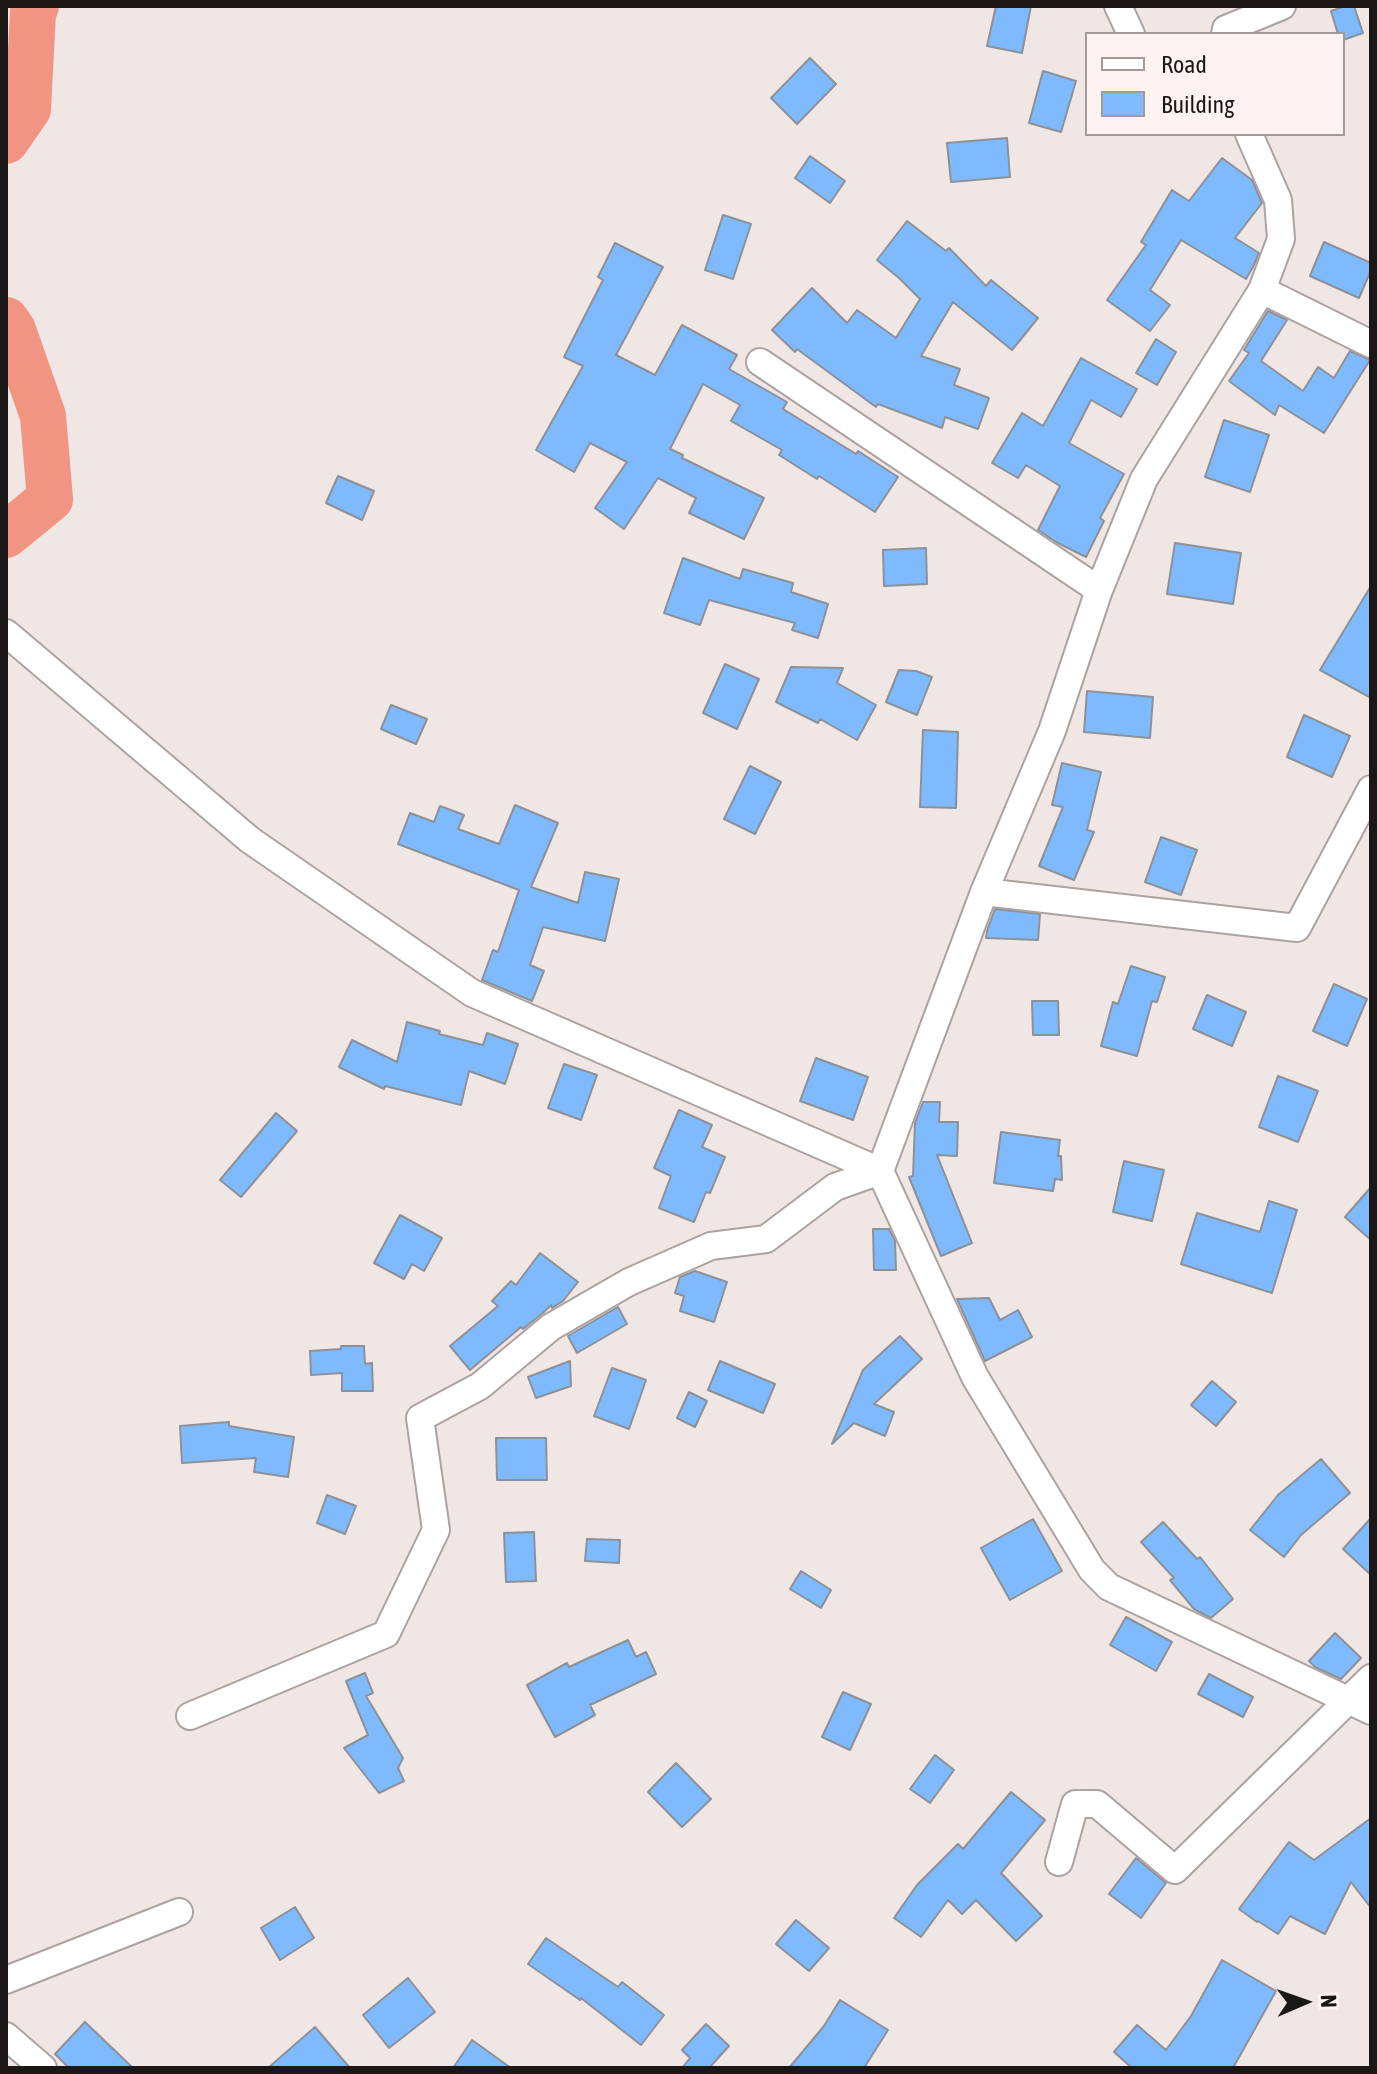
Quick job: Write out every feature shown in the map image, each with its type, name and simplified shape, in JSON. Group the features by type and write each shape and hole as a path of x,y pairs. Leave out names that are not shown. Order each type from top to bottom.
{"street":[{"path":"1118,6 1130,32"},
{"path":"1225,32 1226,29 1282,6"},
{"path":"190,1716 386,1634 436,1530 420,1418 480,1386 551,1327 629,1282 711,1246 766,1239 835,1187 880,1171 984,892 1052,731 1099,590 1144,479 1262,290 1281,239 1278,200 1250,136"},
{"path":"1262,290 1371,344"},
{"path":"760,362 1099,590"},
{"path":"6,633 250,840 472,993 880,1171 975,1377 1092,1570 1109,1587 1360,1706"},
{"path":"984,892 1297,928 1371,789"},
{"path":"1059,1862 1075,1804 1097,1804 1175,1870 1360,1706 1371,1678"},
{"path":"6,1980 179,1912"},
{"path":"6,2036 43,2068"}],"building":[{"path":"996,6 1031,6 1022,53 987,46"},
{"path":"1354,6 1363,33 1345,39 1345,32 1337,32 1331,11"},
{"path":"810,58 836,84 797,124 771,98"},
{"path":"1043,71 1076,81 1061,132 1029,123"},
{"path":"1007,138 1010,177 951,182 947,143"},
{"path":"810,156 845,181 830,203 795,178"},
{"path":"1222,158 1252,180 1262,203 1235,238 1259,253 1246,279 1181,240 1150,290 1170,305 1150,331 1107,300 1146,245 1141,242 1172,190 1189,201"},
{"path":"723,215 751,224 733,279 705,270"},
{"path":"907,221 946,251 949,248 986,286 991,280 1038,318 1012,350 953,302 921,356 960,369 954,385 989,398 978,429 945,417 942,428 878,404 876,407 797,349 795,352 772,330 812,288 847,323 857,310 896,338 920,299 877,260"},
{"path":"1324,242 1371,263 1359,298 1310,276"},
{"path":"615,243 663,267 616,355 655,375 682,325 737,355 729,369 787,402 783,409 898,477 875,512 779,455 782,450 731,421 740,405 703,384 670,449 683,455 682,458 764,498 744,539 689,513 696,498 658,478 624,529 595,508 627,462 590,443 574,472 536,450 583,366 564,357 603,280 598,277"},
{"path":"1268,311 1287,320 1261,361 1303,391 1318,367 1334,378 1350,351 1370,360 1324,433 1279,405 1275,415 1229,381 1249,353 1244,350"},
{"path":"1156,339 1176,352 1157,385 1136,373"},
{"path":"1081,358 1137,389 1121,417 1091,400 1069,443 1124,474 1100,518 1104,521 1086,557 1038,530 1060,486 1026,465 1018,478 992,463 1022,413 1043,426"},
{"path":"1224,420 1269,435 1250,492 1205,477"},
{"path":"338,476 374,491 362,520 326,503"},
{"path":"1175,543 1241,553 1233,604 1167,594"},
{"path":"926,548 927,584 884,586 883,550"},
{"path":"683,558 740,579 743,569 793,583 791,592 828,604 818,638 792,630 795,623 709,600 700,625 664,613"},
{"path":"1371,586 1371,698 1320,670"},
{"path":"725,664 759,679 737,729 703,713"},
{"path":"791,667 843,668 837,683 876,705 857,740 820,719 818,723 776,702"},
{"path":"899,670 916,671 932,677 917,715 886,702"},
{"path":"1087,691 1153,697 1150,738 1084,732"},
{"path":"391,705 427,719 416,744 381,729"},
{"path":"1304,715 1350,736 1332,777 1287,757"},
{"path":"923,730 958,732 956,808 920,807"},
{"path":"1062,763 1101,772 1087,830 1094,832 1074,880 1039,866 1063,807 1052,805"},
{"path":"750,766 781,782 755,834 724,819"},
{"path":"515,805 558,823 531,887 578,903 585,872 619,879 605,941 543,927 530,965 544,971 532,1001 482,980 493,950 498,952 519,890 398,844 410,813 434,822 440,806 464,815 458,829 499,844"},
{"path":"1161,837 1197,850 1181,895 1145,882"},
{"path":"995,909 1040,914 1038,940 986,938"},
{"path":"1131,966 1165,977 1157,1002 1152,1001 1137,1056 1101,1046 1113,1002 1118,1004"},
{"path":"1334,984 1367,999 1347,1046 1313,1031"},
{"path":"1207,995 1246,1012 1232,1046 1193,1029"},
{"path":"1032,1001 1058,1001 1059,1035 1033,1035"},
{"path":"407,1022 483,1045 487,1033 518,1044 505,1084 469,1071 461,1105 385,1086 384,1089 339,1067 352,1040 397,1062"},
{"path":"816,1058 868,1077 853,1120 800,1101"},
{"path":"564,1064 597,1075 581,1120 548,1108"},
{"path":"1278,1076 1318,1091 1298,1142 1259,1127"},
{"path":"923,1102 940,1102 939,1122 958,1122 957,1156 937,1155 972,1243 941,1256 909,1177 913,1176 915,1123"},
{"path":"679,1110 712,1125 702,1147 725,1157 694,1222 659,1208 671,1176 654,1168"},
{"path":"276,1113 297,1131 241,1197 220,1180"},
{"path":"1001,1132 1060,1140 1058,1156 1061,1156 1062,1180 1055,1179 1053,1191 994,1183"},
{"path":"1124,1161 1164,1170 1152,1221 1113,1212"},
{"path":"1371,1187 1371,1240 1345,1217"},
{"path":"1269,1201 1297,1210 1272,1293 1181,1264 1197,1213 1260,1232"},
{"path":"400,1215 442,1238 424,1271 412,1264 404,1279 374,1263"},
{"path":"873,1229 889,1229 895,1241 896,1270 874,1270"},
{"path":"540,1253 578,1282 563,1301 552,1308 551,1305 523,1329 521,1327 470,1370 450,1346 498,1306 492,1301 511,1281 516,1285"},
{"path":"695,1271 727,1282 714,1322 680,1311 684,1296 675,1293 680,1277"},
{"path":"989,1298 1000,1320 1018,1310 1032,1337 985,1361 957,1299"},
{"path":"618,1307 627,1324 577,1353 568,1336"},
{"path":"900,1336 922,1359 874,1404 894,1412 885,1436 854,1423 832,1444 863,1370"},
{"path":"341,1346 364,1346 365,1364 372,1363 373,1391 342,1391 342,1373 311,1375 310,1351 341,1349"},
{"path":"570,1361 571,1386 536,1398 528,1377"},
{"path":"720,1361 775,1384 763,1413 708,1390"},
{"path":"612,1368 646,1380 629,1429 594,1416"},
{"path":"1212,1381 1236,1402 1216,1426 1191,1405"},
{"path":"689,1392 707,1401 695,1427 677,1418"},
{"path":"229,1422 229,1426 294,1437 288,1477 254,1472 256,1458 182,1463 180,1426"},
{"path":"496,1438 546,1438 547,1480 497,1480"},
{"path":"1321,1459 1350,1493 1301,1535 1284,1557 1250,1530 1278,1495"},
{"path":"327,1495 356,1506 345,1534 317,1523"},
{"path":"1371,1518 1371,1575 1343,1549"},
{"path":"1033,1519 1062,1571 1010,1600 981,1548"},
{"path":"1163,1522 1197,1559 1200,1557 1233,1599 1211,1618 1194,1609 1170,1580 1174,1578 1141,1542"},
{"path":"534,1532 536,1581 506,1582 504,1533"},
{"path":"587,1539 620,1540 619,1563 585,1561"},
{"path":"801,1571 831,1590 821,1608 790,1589"},
{"path":"1126,1617 1172,1642 1156,1671 1110,1645"},
{"path":"1335,1633 1361,1658 1341,1679 1309,1661"},
{"path":"628,1640 636,1657 646,1652 656,1674 590,1705 595,1715 555,1737 527,1685 567,1663 569,1667"},
{"path":"365,1673 373,1693 366,1696 403,1758 398,1768 404,1781 379,1793 344,1748 368,1735 346,1681"},
{"path":"1209,1674 1253,1697 1243,1717 1198,1694"},
{"path":"843,1692 871,1704 850,1750 822,1737"},
{"path":"935,1755 954,1770 930,1803 910,1789"},
{"path":"676,1763 711,1799 682,1827 648,1792"},
{"path":"1011,1792 1045,1820 1001,1873 1042,1916 1016,1941 976,1900 962,1914 948,1900 921,1937 894,1918 917,1885 958,1844 963,1849"},
{"path":"1371,1818 1371,1908 1351,1882 1325,1934 1290,1916 1278,1934 1239,1909 1289,1842 1314,1860"},
{"path":"1136,1858 1166,1883 1141,1918 1109,1894"},
{"path":"295,1907 314,1938 280,1960 261,1928"},
{"path":"796,1920 829,1948 809,1971 776,1944"},
{"path":"546,1938 618,1987 622,1982 664,2015 641,2045 581,1998 528,1964"},
{"path":"1222,1960 1276,1991 1233,2068 1132,2068 1114,2052 1137,2025 1166,2050 1191,2016"},
{"path":"408,1978 435,2012 389,2048 363,2015"},
{"path":"840,2000 888,2030 864,2068 789,2068 824,2026"},
{"path":"85,2022 133,2068 69,2068 55,2054"},
{"path":"706,2024 729,2046 709,2068 682,2068 690,2058 682,2050"},
{"path":"315,2027 350,2068 268,2068"},
{"path":"472,2040 511,2068 453,2068"}],"waterway":[{"path":"6,141 28,109 33,12 36,6"},
{"path":"6,320 13,330 43,416 50,499 6,535"}]}
